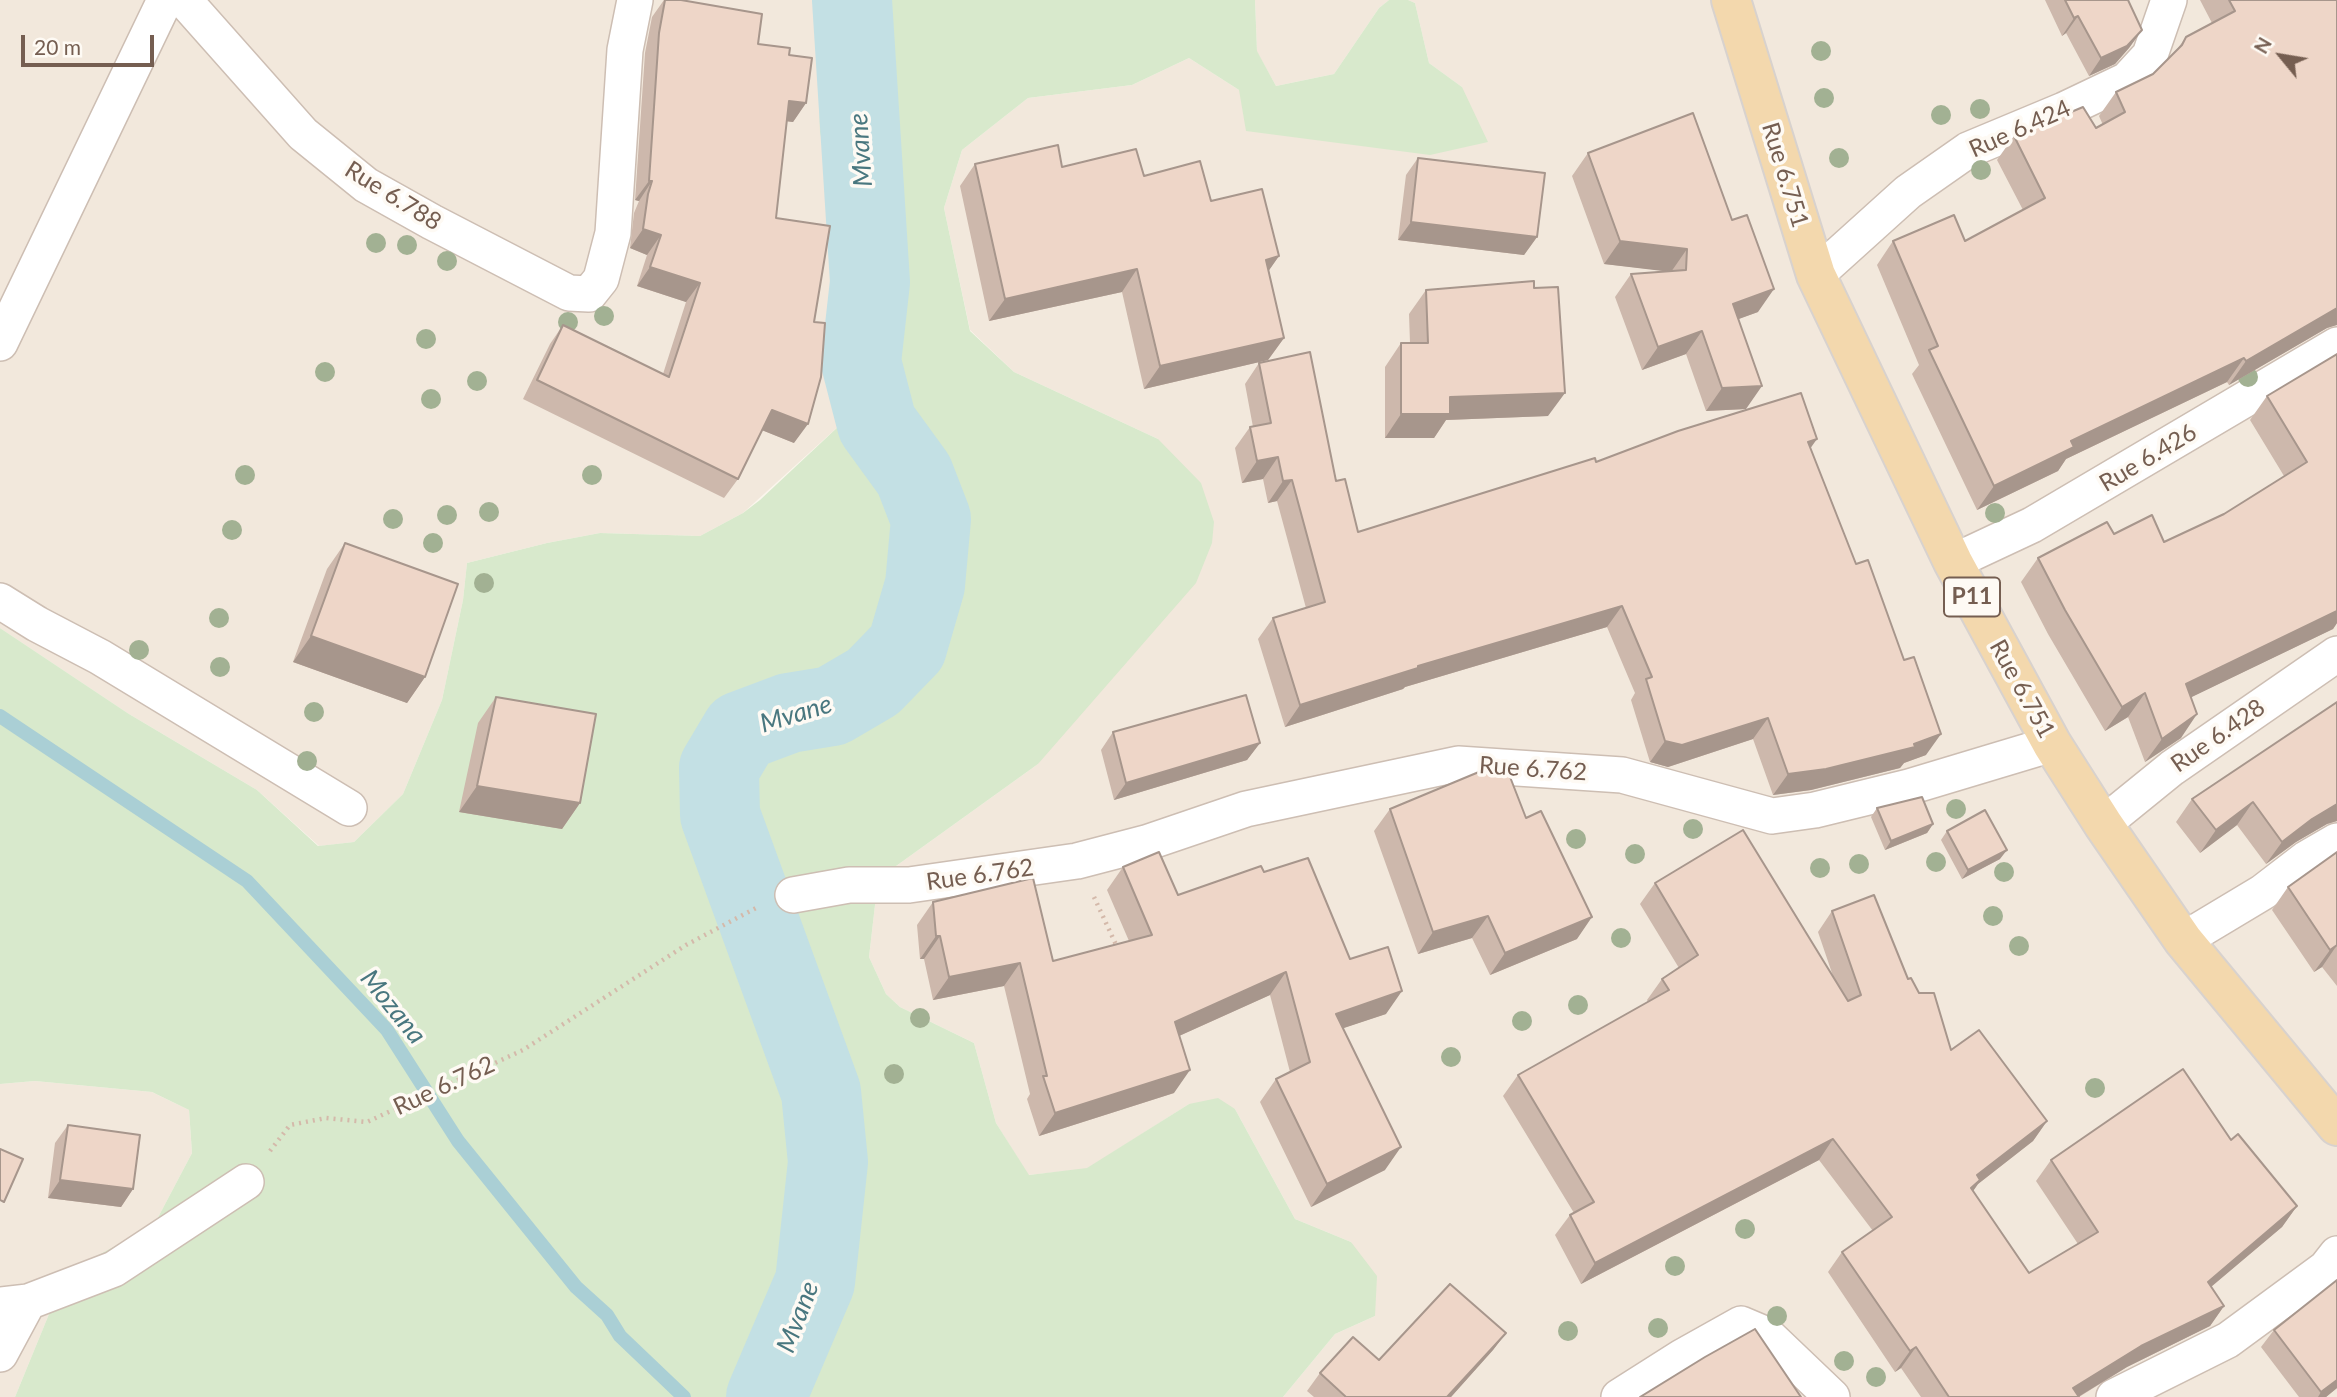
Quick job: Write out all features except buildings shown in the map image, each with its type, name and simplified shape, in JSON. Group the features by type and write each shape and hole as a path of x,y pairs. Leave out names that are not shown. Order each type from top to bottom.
{"main road":[{"name":"Rue 6.751","path":"1731,0 1816,275 1953,562 2052,744 2103,824 2183,940 2337,1126"}],"street":[{"path":"0,343 165,0"},
{"name":"Rue 6.788","path":"184,0 303,134 366,185 569,293 589,294 601,279 613,233 625,50 635,0"},
{"name":"Rue 6.424","path":"1816,275 1908,192 1968,150 2127,80 2150,55 2169,0"},
{"name":"Rue 6.426","path":"1953,562 2044,518 2337,345"},
{"path":"0,601 121,670 349,808"},
{"name":"Rue 6.428","path":"2103,824 2172,768 2337,654"},
{"name":"Rue 6.762","path":"793,895 849,885 909,885 1077,861 1146,843 1246,809 1458,764 1622,775 1772,816 1815,810 1909,787 2052,744"},
{"path":"2183,940 2263,892 2306,859 2337,841"},
{"path":"0,1354 14,1303 114,1269 246,1182"},
{"path":"2114,1397 2228,1340 2326,1268 2337,1254"},
{"path":"1619,1397 1741,1324 1767,1335 1832,1397"}],"path":[{"path":"1077,861 1120,954"},
{"name":"Rue 6.762","path":"246,1182 290,1125 326,1118 367,1122 523,1050 686,945 746,912 793,895"}],"shaded area":[{"path":"0,0 890,0 915,230 841,424 743,513 700,536 600,533 467,563 463,600 442,700 403,794 354,842 319,846 257,790 129,714 0,628"},
{"path":"1255,0 1389,0 1379,8 1334,74 1276,86 1257,52"},
{"path":"1408,0 2337,0 2337,1397 1283,1397 1335,1334 1375,1316 1351,1242 1295,1219 1235,1109 1189,1104 1087,1169 1028,1175 996,1123 974,1043 900,1007 886,994 869,957 878,879 1038,764 1158,439 1014,372 970,330 944,208 962,150 1028,98 1132,85 1189,58 1239,90 1462,87 1429,63 1415,3"},
{"path":"35,1081 152,1092 189,1110 192,1153 154,1225 56,1297 15,1397 0,1397 0,1084"}],"green space":[{"path":"818,0 1255,0 1257,51 1276,86 1334,74 1379,8 1389,0 1408,0 1415,3 1429,63 1462,87 1488,142 1430,155 1246,131 1239,90 1189,58 1132,85 1028,98 962,150 944,208 970,331 1014,372 1158,439 1201,483 1214,522 1212,543 1196,583 1038,764 878,879 869,957 886,994 900,1007 974,1043 996,1123 1029,1175 1087,1168 1189,1104 1218,1098 1235,1109 1295,1219 1351,1242 1377,1276 1375,1316 1335,1334 1283,1397 15,1397 56,1297 80,1265 154,1225 192,1153 189,1110 152,1092 35,1081 0,1084 0,628 129,714 257,790 318,846 354,842 403,794 442,700 463,600 467,563 600,533 700,536 743,513 760,500 841,424 834,393 830,350 848,248 820,132 816,12"}],"waterway":[{"name":"Mvane","path":"766,1397 815,1282 828,1162 821,1092 720,815 719,768 741,731 789,713 832,706 873,682 907,647 925,585 931,519 914,475 877,424 861,362 870,282 852,0"},
{"name":"Mozana","path":"0,716 247,881 387,1030 458,1141 576,1287 607,1315 620,1336 684,1397"}]}
